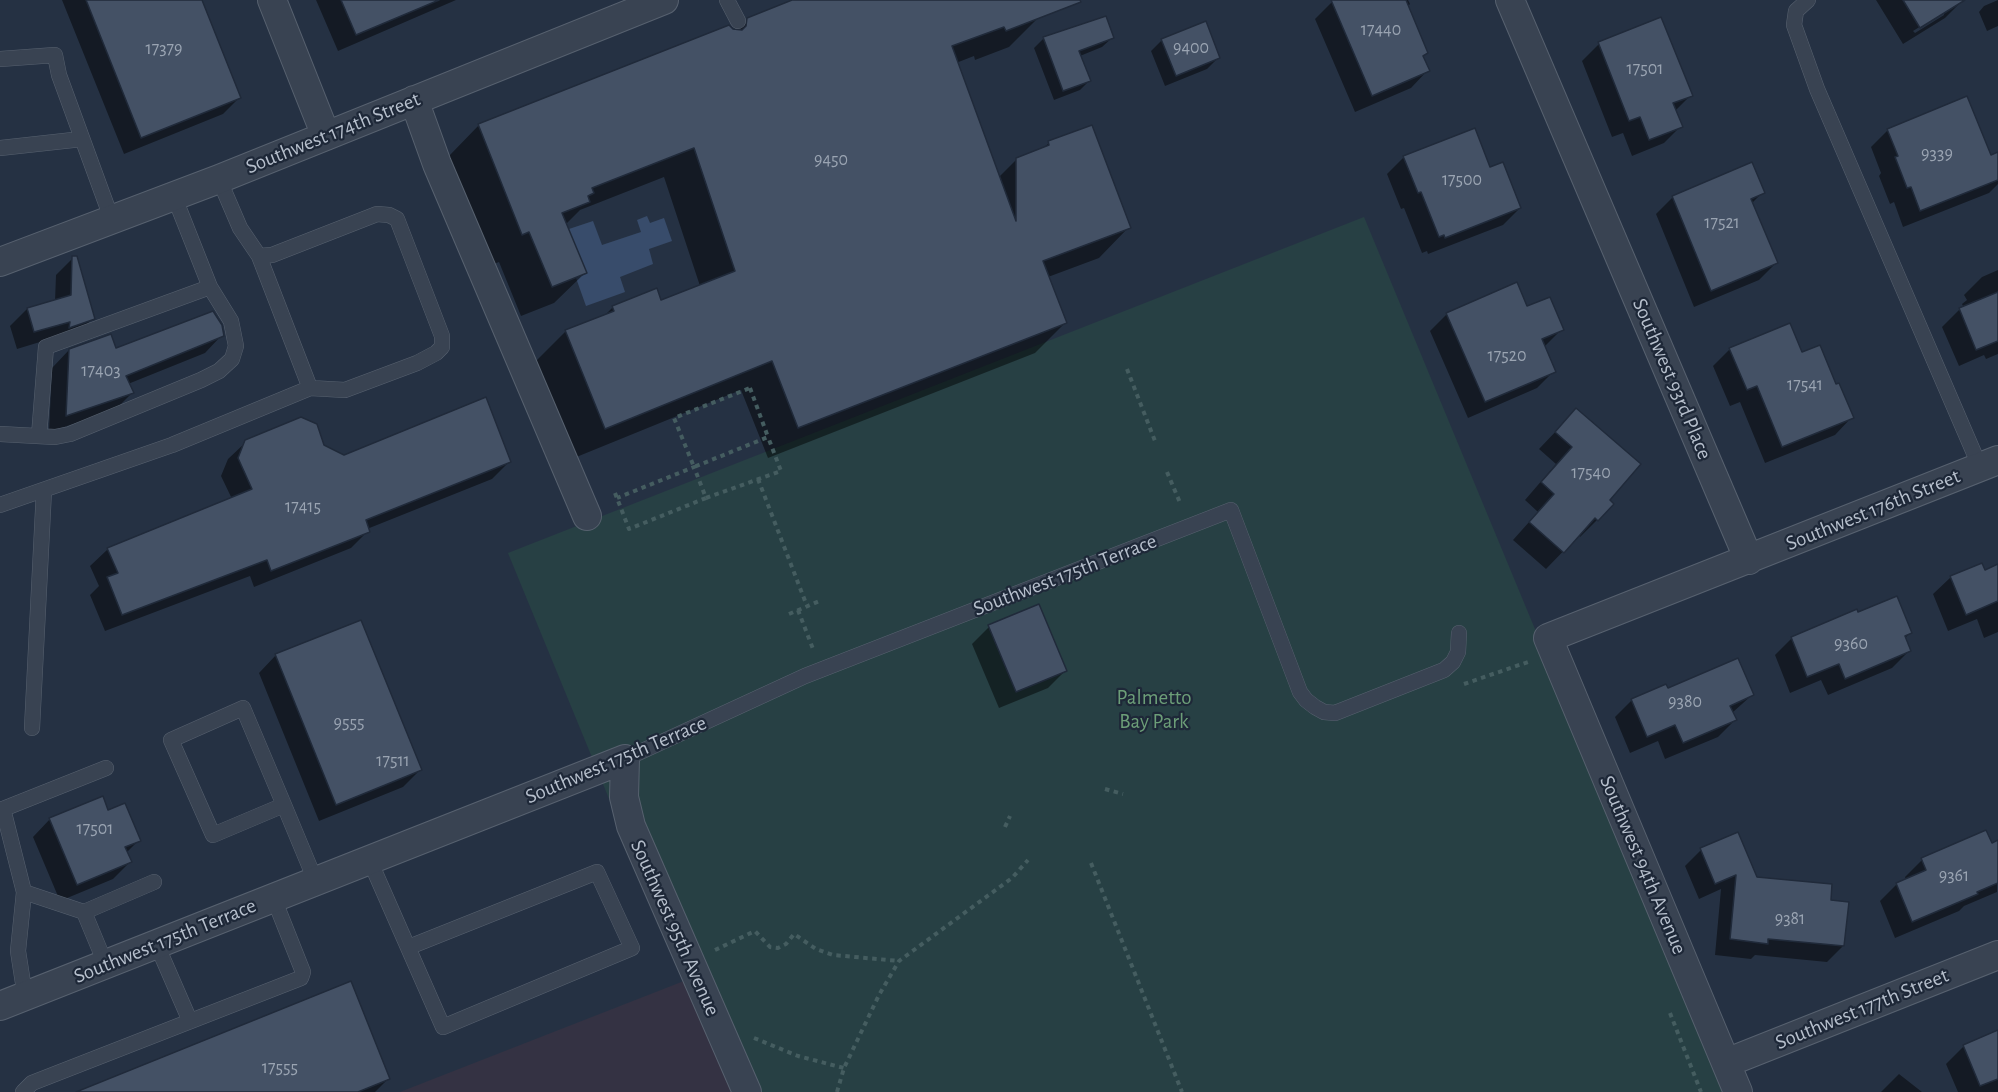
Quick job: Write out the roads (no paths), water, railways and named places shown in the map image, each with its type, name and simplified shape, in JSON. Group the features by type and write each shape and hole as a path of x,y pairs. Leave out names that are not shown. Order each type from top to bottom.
{"street":[{"path":"272,0 326,136"},
{"name":"Southwest 174th Street","path":"0,262 219,179 664,0"},
{"name":"Southwest 93rd Place","path":"1510,0 1749,560"},
{"path":"414,100 437,164 588,516"},
{"name":"Southwest 176th Street","path":"1749,560 1989,463"},
{"name":"Southwest 94th Avenue","path":"1738,1092 1541,649 1749,560"},
{"name":"Southwest 175th Terrace","path":"13,1001 625,759"},
{"name":"Southwest 95th Avenue","path":"625,759 624,797 631,826 747,1092"},
{"name":"Southwest 177th Street","path":"1726,1063 1998,955"}],"lane":[{"path":"728,0 738,21"},
{"path":"1808,0 1796,11 1794,25 1817,89 1989,463"},
{"path":"0,59 55,55 59,75 112,219"},
{"path":"0,148 82,139"},
{"path":"219,179 240,228 259,256 310,388"},
{"path":"0,434 55,437 70,434 201,380 225,366 236,351 231,321 210,287 174,196"},
{"path":"0,505 172,445 310,388 345,390 417,363 436,353 442,346 442,336 397,219 389,215 377,214 272,255 259,256"},
{"path":"39,436 46,347 210,287"},
{"path":"32,728 44,490"},
{"name":"Southwest 175th Terrace","path":"625,759 805,676 1231,510 1300,692 1315,707 1335,713 1444,670 1453,662 1458,652 1459,633"},
{"path":"284,805 213,835 171,740 243,708 284,805 316,882"},
{"path":"13,1001 24,892 1,809 106,768"},
{"path":"370,861 443,1027 632,948 597,872 409,947"},
{"path":"24,892 84,912 154,882"},
{"path":"23,1092 32,1083 303,976 274,898"},
{"path":"84,912 106,965"},
{"path":"157,945 190,1021"}],"water":[{"path":"647,216 650,223 664,218 672,241 649,249 653,264 620,277 625,292 586,306 576,278 587,273 560,232 593,221 602,245 641,232 637,220"}],"park label":[{"name":"Palmetto Bay Park","path":"1154,710"}]}
